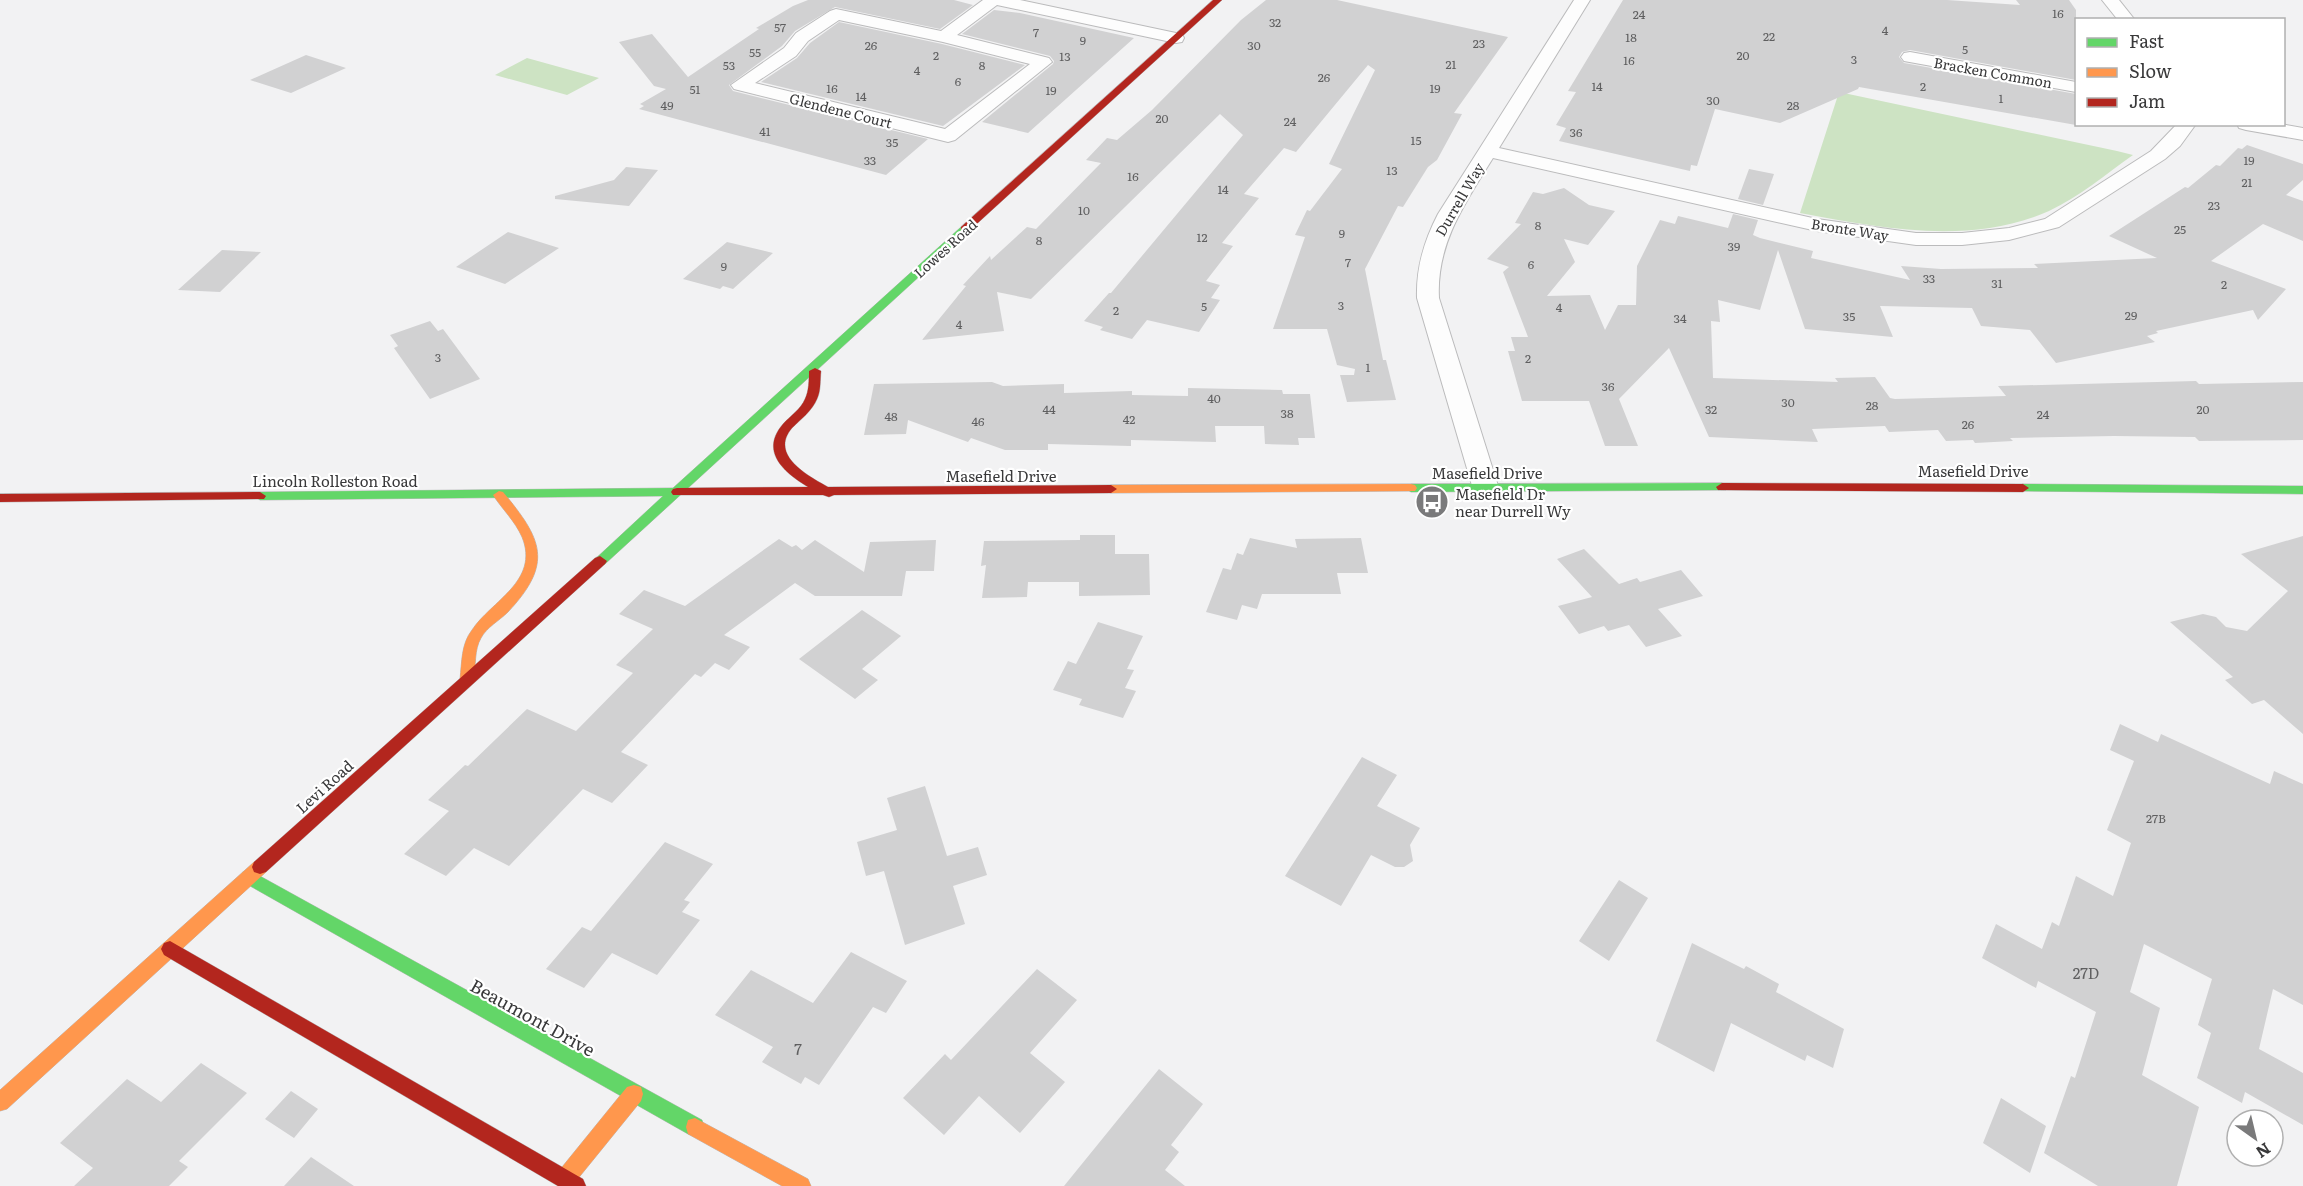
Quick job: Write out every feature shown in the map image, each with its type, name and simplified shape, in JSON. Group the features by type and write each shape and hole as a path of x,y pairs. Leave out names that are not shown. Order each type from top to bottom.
{"main road":[{"name":"Lowes Road","path":"671,494 816,367 1218,0"},
{"path":"816,367 811,401 787,426 779,440 780,455 785,464 829,493"},
{"name":"Masefield Drive","path":"671,494 1987,486 2303,490"},
{"name":"Lincoln Rolleston Road","path":"0,498 671,494"},
{"name":"Levi Road","path":"0,1102 671,494"},
{"path":"467,679 475,635 506,606 525,584 533,566 532,541 525,525 499,495"},
{"name":"Beaumont Drive","path":"249,877 801,1186"},
{"path":"170,949 570,1183 634,1094"}],"street":[{"path":"944,37 995,0 1176,38"},
{"name":"Durrell Way","path":"1486,489 1431,309 1426,277 1437,236 1448,214 1582,0"},
{"path":"2110,0 2125,18"},
{"name":"Glendene Court","path":"836,14 944,37 1043,62 948,136 740,85 790,52 802,37 836,14"},
{"name":"Bracken Common","path":"1910,57 2075,87"},
{"name":"Bronte Way","path":"1486,151 1817,225 1916,239 1962,238 2009,234 2052,223 2093,199 2158,155 2173,142 2185,126"},
{"path":"2257,126 2303,134"}],"green space":[{"path":"527,58 599,78 567,95 495,75"},
{"path":"1839,92 2133,155 2082,192 2049,211 2019,222 1988,228 1925,231 1862,224 1800,213"}],"building":[{"path":"808,0 954,0 973,5 940,29 835,7 795,31 782,46 729,85 733,91 928,139 886,175 639,109 644,106 640,104 666,89 654,86 619,42 652,34 688,77 759,29 756,28 793,6"},
{"path":"1266,0 1337,0 1508,37 1454,113 1462,114 1437,160 1428,167 1403,207 1398,206 1365,269 1383,360 1386,360 1396,400 1347,402 1340,375 1354,375 1355,369 1337,365 1327,329 1273,329 1305,237 1295,235 1307,210 1310,211 1342,169 1329,164 1375,70 1368,65 1296,152 1284,148 1244,194 1259,198 1222,243 1233,246 1206,281 1220,285 1211,298 1220,300 1199,332 1147,320 1132,339 1100,330 1103,327 1084,321 1111,293 1243,135 1220,114 1031,299 997,292 1004,331 922,340 966,286 963,285 990,256 991,260 1027,227 1036,229 1101,163 1086,160 1107,138 1117,140 1152,110 1241,20"},
{"path":"1623,0 1947,0 2020,5 2016,0 2069,0 2076,10 2075,80 1910,50 1902,52 1899,57 1904,63 2075,94 2075,125 1859,87 1780,123 1715,109 1697,166 1691,165 1690,171 1559,141 1566,128 1556,125 1576,92 1568,91"},
{"path":"994,10 1020,13 1134,38 1028,133 982,122 1054,61 1050,56 962,34"},
{"path":"839,22 1025,65 943,126 761,82 797,58 810,43"},
{"path":"306,55 346,68 291,93 250,80"},
{"path":"2247,145 2303,164 2303,180 2286,195 2303,201 2303,241 2263,224 2211,261 2286,289 2258,320 2253,310 2156,331 2158,333 2147,336 2155,342 2056,363 2030,330 1981,326 1972,308 1880,306 1893,337 1805,329 1778,250 1760,310 1718,300 1720,322 1711,321 1713,378 1838,382 1835,378 1875,377 1890,398 1895,399 2006,396 1998,386 2196,381 2199,384 2303,382 2303,440 2199,441 2195,437 2114,436 2010,438 2013,441 1975,443 1973,440 1946,441 1938,430 1889,432 1885,426 1812,429 1818,442 1709,437 1669,348 1619,399 1638,446 1605,446 1589,401 1522,401 1508,351 1515,351 1511,337 1528,337 1503,272 1509,267 1487,259 1521,224 1515,223 1533,192 1543,194 1564,188 1589,205 1615,211 1588,245 1564,239 1575,262 1547,296 1590,295 1605,330 1618,305 1636,305 1637,266 1660,220 1675,224 1678,216 1728,228 1733,214 1758,220 1753,235 1760,238 1813,251 1811,258 1910,280 1901,266 1941,269 2038,268 2034,264 2157,258 2109,236 2185,187 2188,188 2216,165 2220,166 2238,148 2242,149"},
{"path":"626,167 658,170 629,206 555,199 555,196 614,180"},
{"path":"1749,169 1774,174 1763,205 1738,199"},
{"path":"508,232 559,248 505,284 456,267"},
{"path":"727,242 773,253 733,289 723,286 720,289 683,279"},
{"path":"222,250 261,252 220,292 178,290"},
{"path":"430,321 438,331 443,329 480,379 430,399 394,348 398,346 390,335"},
{"path":"992,382 1003,386 1064,384 1064,393 1132,391 1132,395 1188,396 1188,388 1282,390 1283,394 1310,394 1315,438 1298,438 1299,445 1265,444 1264,426 1215,426 1216,442 1131,440 1131,446 1048,444 1048,450 1005,450 971,438 968,442 908,420 906,434 864,435 874,384"},
{"path":"1080,535 1115,535 1115,554 1149,554 1150,595 1079,596 1079,582 1028,582 1027,597 982,598 986,565 981,566 984,541 1080,540"},
{"path":"2303,536 2303,734 2264,700 2252,704 2225,680 2233,677 2170,622 2203,614 2216,617 2226,627 2247,631 2288,591 2241,554"},
{"path":"1250,538 1297,548 1295,539 1361,538 1368,573 1337,573 1341,594 1262,594 1257,609 1242,605 1237,620 1206,612 1223,568 1231,570 1237,553 1243,555"},
{"path":"779,539 792,547 796,545 802,550 815,540 864,572 870,542 936,540 934,571 906,571 902,596 815,596 795,583 724,635 750,647 729,670 715,663 701,677 695,674 621,752 648,765 612,803 583,789 509,866 474,848 446,876 404,854 449,811 428,800 465,765 468,766 527,709 576,731 633,673 616,665 653,629 619,614 644,590 685,606"},
{"path":"1584,549 1619,584 1637,578 1640,582 1681,570 1703,596 1658,609 1682,636 1646,647 1629,625 1608,631 1604,626 1579,634 1558,606 1592,597 1557,559"},
{"path":"862,610 901,636 862,669 878,680 855,699 799,659"},
{"path":"1098,622 1143,636 1127,669 1134,670 1125,688 1136,691 1123,718 1079,705 1082,699 1053,690 1068,661 1076,664"},
{"path":"2120,724 2158,742 2161,734 2270,784 2274,771 2303,784 2303,1005 2273,989 2259,1049 2303,1073 2303,1125 2285,1115 2285,1108 2273,1108 2245,1092 2242,1103 2197,1078 2211,1033 2198,1025 2212,979 2144,944 2130,992 2160,1008 2142,1075 2199,1107 2177,1186 2098,1186 2044,1153 2071,1076 2075,1078 2096,1012 2038,981 2036,988 1982,958 1996,924 2042,949 2052,922 2059,926 2076,876 2113,896 2131,843 2107,830 2134,761 2110,750"},
{"path":"1362,757 1397,775 1377,806 1420,828 1410,845 1413,861 1404,867 1395,867 1371,855 1341,906 1285,876"},
{"path":"925,786 947,856 978,847 987,875 953,886 965,924 905,945 884,871 866,876 857,842 897,830 887,798"},
{"path":"665,842 713,864 684,900 690,902 682,912 700,920 657,975 612,953 584,988 546,969 582,927 591,931"},
{"path":"1619,880 1648,898 1609,961 1579,941"},
{"path":"1692,943 1744,969 1746,966 1779,984 1776,992 1844,1029 1833,1068 1807,1055 1805,1061 1731,1023 1714,1072 1656,1041"},
{"path":"851,952 907,981 886,1013 873,1007 819,1085 805,1077 801,1084 762,1062 773,1047 715,1015 751,970 813,1003"},
{"path":"1037,969 1077,1000 1030,1053 1065,1082 1020,1133 979,1096 944,1135 903,1098 945,1054 951,1060"},
{"path":"201,1063 247,1093 179,1161 188,1167 169,1186 74,1186 93,1168 60,1143 127,1079 161,1102"},
{"path":"1159,1069 1203,1104 1171,1145 1179,1152 1165,1170 1185,1186 1064,1186"},
{"path":"291,1091 318,1109 294,1138 265,1119"},
{"path":"2001,1098 2046,1126 2030,1173 1983,1143"},
{"path":"311,1157 354,1186 284,1186"}],"traffic: fast":[{"path":"600,561 965,229"},
{"path":"1411,488 1722,487"},
{"path":"2023,488 2303,490"},
{"path":"260,496 677,492"},
{"path":"249,877 695,1127"}],"traffic: slow":[{"path":"1111,489 1411,488"},
{"path":"467,679 473,639 517,592 531,564 532,551 529,539 522,525 499,495"},
{"path":"0,1102 260,867"},
{"path":"565,1179 634,1094"},
{"path":"695,1127 801,1186"}],"traffic: jam":[{"path":"965,229 1218,0"},
{"path":"815,371 811,399 782,434 779,444 780,454 793,470 829,493"},
{"path":"1722,487 2023,488"},
{"path":"677,492 1111,489"},
{"path":"0,498 260,496"},
{"path":"260,867 600,561"},
{"path":"170,949 576,1186"}],"place":[{"name":"Masefield Dr near Durrell Wy","path":"1432,502"}]}
